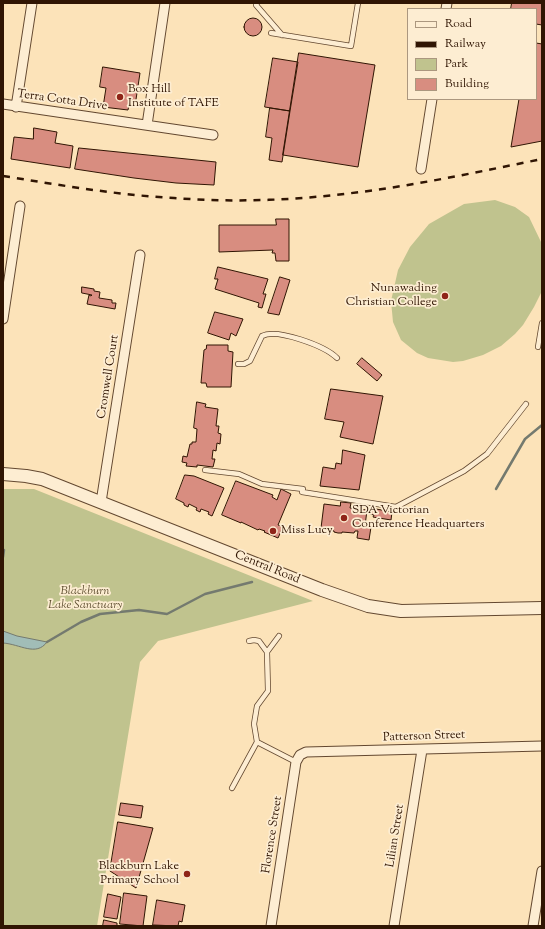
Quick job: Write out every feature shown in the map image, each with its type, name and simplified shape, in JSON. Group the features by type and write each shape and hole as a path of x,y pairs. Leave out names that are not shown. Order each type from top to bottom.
{"street":[{"path":"16,107 32,3"},
{"path":"147,125 165,3"},
{"path":"421,169 432,100"},
{"name":"Terra Cotta Drive","path":"3,104 214,135"},
{"path":"3,319 20,206"},
{"name":"Cromwell Court","path":"101,502 140,255"},
{"name":"Central Road","path":"3,474 42,479 322,590 368,606 401,611 542,608"},
{"name":"Patterson Street","path":"296,762 300,755 306,752 542,746"},
{"name":"Lilian Street","path":"394,926 422,750"},
{"name":"Florence Street","path":"271,926 296,762"},
{"path":"533,926 542,871"}],"lane":[{"path":"257,3 256,5 282,34"},
{"path":"271,33 351,46 358,3"},
{"path":"538,347 542,323"},
{"path":"238,364 244,364 250,361 262,336 269,333 308,342 332,354 336,358"},
{"path":"205,470 239,474 262,484 396,507 464,471 487,454 526,404"},
{"path":"267,652 279,636"},
{"path":"232,788 257,742 254,724 257,706 268,691 267,652 259,642 249,640"},
{"path":"257,742 296,762"}],"green space":[{"path":"495,200 515,207 529,217 542,244 542,291 534,307 523,325 515,334 501,346 483,355 463,361 453,362 428,358 417,353 401,340 393,322 391,301 398,270 410,247 429,224 464,204"},
{"name":"Blackburn Lake Sanctuary","path":"3,489 34,489 313,601 158,641 140,662 97,926 3,926"}],"water":[{"path":"3,631 17,636 47,642 38,649 3,643"}],"building":[{"path":"512,3 542,3 542,25 537,24 537,8 511,8"},
{"path":"249,18 257,18 262,23 260,34 257,36 249,36 244,31 244,23"},
{"path":"537,43 542,44 542,141 511,147 519,100 537,100"},
{"path":"299,53 375,65 358,167 283,155"},
{"path":"273,58 298,62 290,111 265,107"},
{"name":"Box Hill Institute of TAFE","path":"103,67 140,73 135,106 129,105 128,110 103,107 106,88 100,87"},
{"path":"270,108 290,111 282,162 269,160 272,138 266,137"},
{"path":"34,128 57,132 55,143 73,146 70,168 11,159 14,137 33,139"},
{"path":"79,148 216,162 214,185 176,183 75,169"},
{"path":"276,219 289,219 289,261 276,261 275,253 272,253 273,250 219,252 219,225 276,225"},
{"path":"218,267 268,279 263,294 266,294 262,308 258,307 259,303 215,289 218,279 215,279"},
{"path":"280,277 290,280 279,315 268,313"},
{"path":"82,287 94,289 94,291 100,292 99,298 112,300 112,303 116,303 115,309 87,304 89,295 92,295 82,293"},
{"path":"215,312 243,319 236,336 231,333 229,340 208,333"},
{"path":"207,345 228,345 228,351 233,352 231,387 207,387 206,383 201,383 204,350 206,349"},
{"path":"362,358 382,375 377,381 357,364"},
{"path":"331,389 383,396 373,444 340,437 344,422 325,419"},
{"path":"197,402 206,404 205,407 218,409 216,426 219,426 218,433 221,434 220,444 217,443 216,451 213,450 212,459 215,459 213,467 197,465 197,467 186,466 187,463 182,462 183,456 187,457 190,444 192,444 192,442 196,442 197,429 194,428"},
{"path":"343,450 365,455 359,490 320,486 323,467 335,469 336,463 341,464"},
{"path":"185,475 194,476 224,488 212,516 208,514 209,512 201,509 200,512 196,510 197,508 189,504 188,507 176,499"},
{"path":"236,481 273,495 272,497 277,500 281,489 291,494 278,525 283,527 278,538 264,532 265,531 258,530 222,515"},
{"name":"SDA Victorian Conference Headquarters","path":"341,502 351,503 350,508 367,510 365,526 371,527 369,540 357,538 358,531 355,531 354,533 338,533 321,528 324,504 340,506"},
{"path":"371,508 392,512 391,520 373,517 374,515 370,514"},
{"path":"121,803 143,806 141,818 119,815"},
{"path":"118,822 153,828 136,888 110,871"},
{"path":"124,893 147,896 143,926 120,924"},
{"path":"108,894 121,897 117,919 104,917"},
{"path":"157,900 185,905 182,922 179,921 178,926 153,925"},
{"path":"104,920 117,923 117,926 103,926"}],"waterway":[{"path":"496,489 525,439 542,425"},
{"path":"3,557 4,550"},
{"path":"47,642 81,622 100,614 139,610 167,614 205,594 252,582"}],"railway":[{"path":"3,176 152,197 214,200 274,200 360,192 438,180 542,159"}],"place":[{"name":"Box Hill Institute of TAFE","path":"120,97"},
{"name":"Nunawading Christian College","path":"445,296"},
{"name":"SDA Victorian Conference Headquarters","path":"344,518"},
{"name":"Miss Lucy","path":"273,531"},
{"name":"Blackburn Lake Primary School","path":"187,874"}]}
